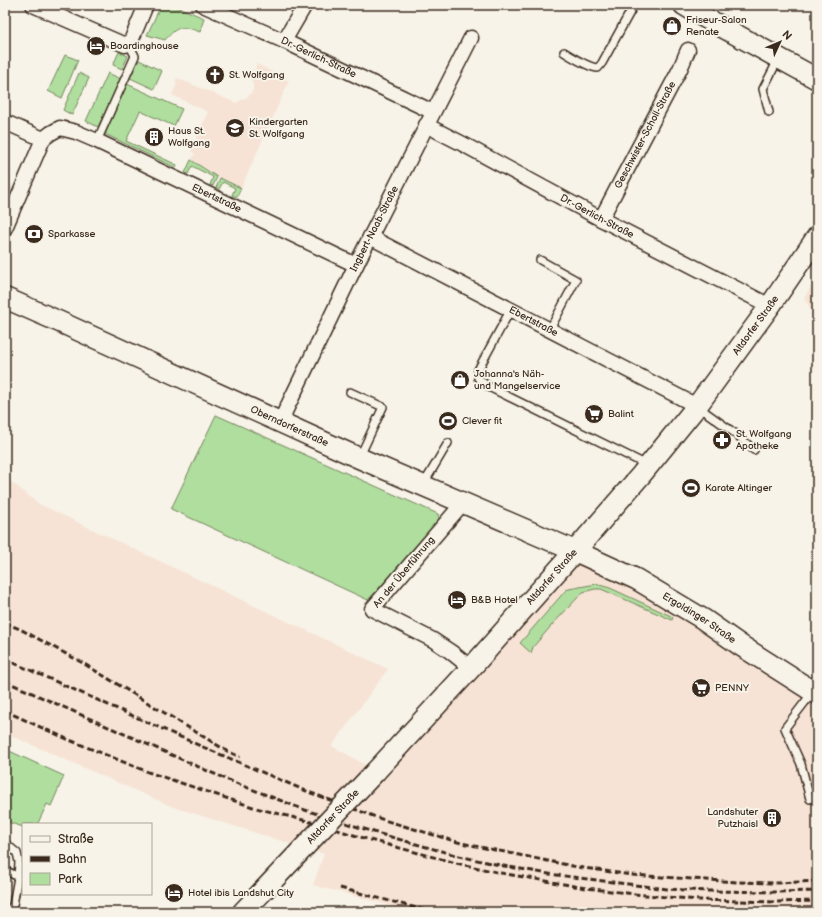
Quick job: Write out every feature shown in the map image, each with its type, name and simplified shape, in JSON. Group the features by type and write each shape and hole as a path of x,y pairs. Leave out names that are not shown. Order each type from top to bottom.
{"main road":[{"path":"684,5 705,11 779,58 817,79"},
{"name":"Altdorfer Straße","path":"243,912 471,668 649,466 697,406 770,306 817,237"},
{"name":"Oberndorferstraße","path":"5,298 360,458 575,551"},
{"name":"Ergoldinger Straße","path":"575,551 636,579 703,619 740,645 815,693"}],"street":[{"path":"33,5 125,45 131,41 146,5"},
{"name":"Dr.-Gerlich-Straße","path":"203,5 284,41 433,112"},
{"path":"284,41 305,5"},
{"name":"Ingbert-Naab-Straße","path":"280,422 356,265 470,38"},
{"name":"Geschwister-Scholl-Straße","path":"601,220 680,69 688,50"},
{"path":"5,122 43,140 5,228"},
{"name":"Dr.-Gerlich-Straße","path":"426,125 601,220 770,306"},
{"name":"Ebertstraße","path":"43,140 60,128 76,132 356,265"},
{"name":"Ebertstraße","path":"370,237 697,406"},
{"name":"An der Überführung","path":"463,503 372,609 433,640 471,668"}],"lane":[{"path":"564,52 595,69 598,68 634,5"},
{"path":"97,141 135,56 128,44"},
{"path":"770,112 763,89 779,58"},
{"path":"540,260 576,280 550,329"},
{"path":"511,309 478,370 478,378 491,388 649,466"},
{"path":"350,392 383,407 360,458"},
{"path":"697,406 736,434 754,450"},
{"path":"423,485 448,443"},
{"path":"810,799 801,764 785,728 815,693"},
{"path":"5,843 16,853 19,862 13,905 8,912"},
{"path":"5,870 18,877"}],"shaded area":[{"name":"Kindergarten St. Wolfgang","path":"257,64 289,81 241,188 220,178 191,160 195,154 191,151 208,112 172,95 177,84 175,83 177,78 236,103 249,96 253,90 251,79"},
{"path":"817,277 817,320 804,298"},
{"path":"5,477 39,504 388,669 332,746 376,771 573,553 817,694 817,912 414,912 313,885 324,854 173,807 5,733"}],"green space":[{"path":"161,5 173,5 204,18 200,32 189,28 180,28 173,32 165,40 147,35"},
{"path":"119,52 128,56 122,69 113,65"},
{"path":"65,55 78,60 62,98 48,91"},
{"path":"139,60 162,71 154,89 130,78"},
{"path":"79,73 89,78 72,115 63,110"},
{"path":"108,73 121,79 98,127 86,121"},
{"path":"127,84 182,109 174,126 140,111 126,141 177,165 176,168 105,134"},
{"path":"191,160 217,177 213,186 210,185 213,177 192,166 188,174 185,173"},
{"path":"220,178 241,188 237,197 232,195 235,188 223,182 219,189 216,188"},
{"path":"216,415 438,514 440,522 368,600 171,509"},
{"path":"596,584 610,588 673,618 672,620 601,589 595,589 583,592 533,647 531,653 520,643 566,590"},
{"path":"5,749 64,776 51,806 47,804 38,823 22,823 22,827 5,821"}],"railway":[{"path":"5,623 20,629 81,662 227,751 240,757"},
{"path":"5,659 311,793 384,820 461,843 577,867 632,875 737,882 777,883 817,881"},
{"path":"5,681 228,780 305,810 380,834 459,856 549,874 667,889 778,892 817,891"},
{"path":"5,711 67,739 148,772 256,808 456,863 501,873 586,888 635,894 699,900 777,902 817,901"},
{"path":"340,888 432,912"}],"place":[{"name":"Friseur-Salon Renate","path":"672,26"},
{"name":"Boardinghouse","path":"96,46"},
{"name":"St. Wolfgang","path":"215,75"},
{"name":"Kindergarten St. Wolfgang","path":"235,128"},
{"name":"Haus St. Wolfgang","path":"154,137"},
{"name":"Sparkasse","path":"34,234"},
{"name":"Johanna's Näh- und Mangelservice","path":"460,380"},
{"name":"Balint","path":"594,414"},
{"name":"Clever fit","path":"448,421"},
{"name":"St. Wolfgang Apotheke","path":"722,440"},
{"name":"Karate Altinger","path":"691,488"},
{"name":"B&B Hotel","path":"457,600"},
{"name":"PENNY","path":"701,688"},
{"name":"Landshuter Putzhaisl","path":"772,818"},
{"name":"Hotel ibis Landshut City","path":"174,893"}]}
